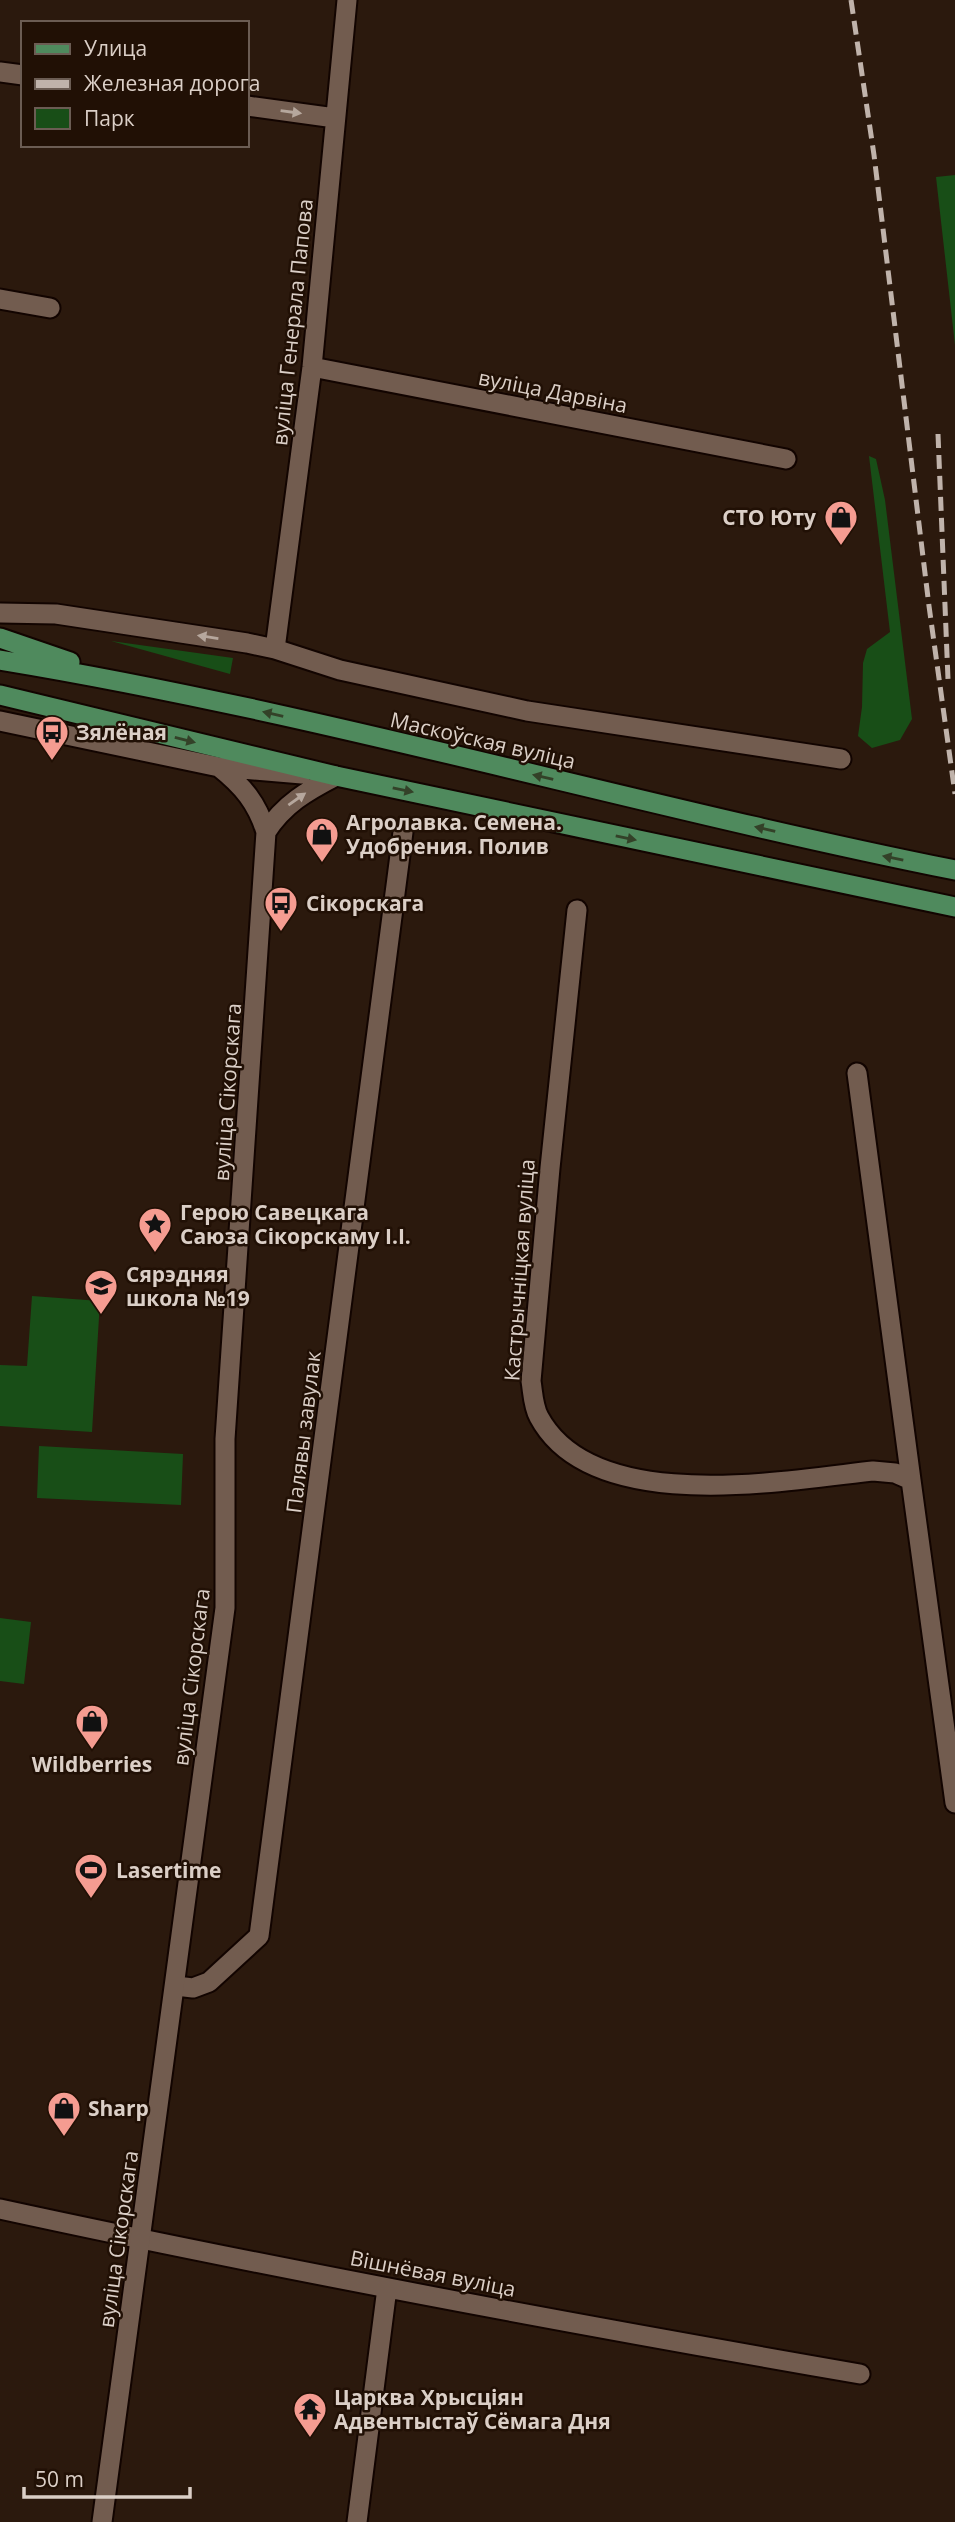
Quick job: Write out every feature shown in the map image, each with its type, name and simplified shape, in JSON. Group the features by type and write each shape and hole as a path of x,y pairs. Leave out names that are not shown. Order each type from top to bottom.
{"main road":[{"path":"0,638 120,680"},
{"name":"Маскоўская вуліца","path":"0,660 120,680 831,845 955,870"},
{"path":"0,695 337,776 955,907"}],"street":[{"name":"вуліца Генерала Папова","path":"275,649 312,367 347,0"},
{"path":"0,72 21,75"},
{"path":"248,106 335,118"},
{"path":"0,299 50,307"},
{"name":"вуліца Дарвіна","path":"312,367 786,459"},
{"name":"Маскоўская вуліца","path":"0,613 56,614 275,649 340,670 527,711 841,758"},
{"path":"0,721 219,767 337,776"},
{"name":"вуліца Сікорскага","path":"102,2522 226,1608 225,1439 266,832 255,804 245,790 219,767"},
{"path":"266,832 274,819 298,796 337,776"},
{"name":"Палявы завулак","path":"176,1986 193,1989 209,1982 259,1936 402,832"},
{"name":"Кастрычніцкая вуліца","path":"577,909 531,1381 539,1416 552,1436 593,1464 648,1481 730,1487 873,1471 895,1473 911,1480"},
{"path":"857,1073 955,1803"},
{"name":"Вішнёвая вуліца","path":"0,2209 141,2240 387,2288 860,2374"},
{"path":"358,2522 387,2288"}],"green space":[{"path":"955,175 955,345 936,177"},
{"path":"869,456 876,459 885,500 912,719 900,740 872,748 858,736 863,663 867,649 890,632"},
{"path":"111,641 233,658 230,674"},
{"path":"32,1296 100,1301 92,1432 0,1426 0,1365 27,1366"},
{"path":"39,1446 183,1454 181,1505 37,1498"},
{"path":"0,1618 31,1622 24,1684 0,1681"}],"railway":[{"path":"851,0 874,155 929,606 955,794"},
{"path":"938,434 948,679"}],"place":[{"name":"СТО Юту","path":"841,547"},
{"name":"Зялёная","path":"52,762"},
{"name":"Агролавка. Семена. Удобрения. Полив","path":"322,864"},
{"name":"Сікорскага","path":"281,933"},
{"name":"Герою Савецкага Саюза Сікорскаму І.І.","path":"155,1254"},
{"name":"Сярэдняя школа №19","path":"101,1316"},
{"name":"Wildberries","path":"92,1751"},
{"name":"Lasertime","path":"91,1900"},
{"name":"Sharp","path":"64,2138"},
{"name":"Царква Хрысціян Адвентыстаў Сёмага Дня","path":"310,2439"}]}
